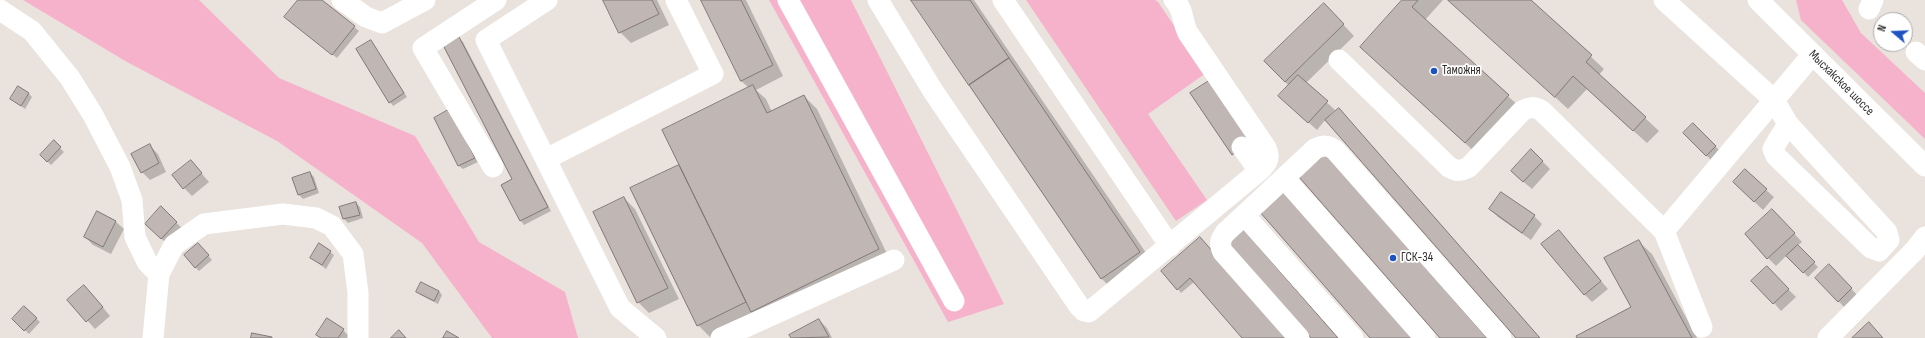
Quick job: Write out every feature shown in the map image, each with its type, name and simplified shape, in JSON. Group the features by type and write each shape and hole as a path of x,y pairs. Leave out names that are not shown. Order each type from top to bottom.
{"street":[{"path":"342,0 366,16 382,23 425,0"},
{"path":"493,167 423,48 496,0"},
{"path":"547,0 486,40 620,308 656,338"},
{"path":"546,159 713,74 676,0"},
{"path":"788,0 954,301"},
{"path":"878,0 933,91 1079,306 1084,311 1090,312 1259,171 1268,160 1269,154 1266,148 1188,33 1184,25 1179,4 1174,0"},
{"path":"1003,0 1170,246"},
{"path":"1664,0 1774,100 1788,124 1887,232 1889,240 1882,248 1879,250 1870,248 1776,156 1773,149 1788,124"},
{"name":"Мысхакское шоссе","path":"1758,0 1925,166"},
{"path":"1775,0 1781,24"},
{"path":"0,10 32,31 70,78 93,115 120,167 132,200 135,237 147,262 159,274"},
{"path":"1664,231 1812,55"},
{"path":"1339,60 1449,167 1455,171 1462,171 1469,167 1522,111 1535,107 1542,111 1664,231 1702,327"},
{"path":"1299,338 1224,252 1220,246 1221,238 1315,149 1322,146 1329,146 1335,150 1501,338"},
{"path":"1242,147 1259,171"},
{"path":"1284,178 1425,338"},
{"path":"154,338 159,274 174,245 204,224 283,214 316,218 332,226 353,254 358,293 358,338"},
{"path":"1244,215 1353,338"},
{"path":"1828,338 1922,249"},
{"path":"724,338 894,260"}],"shaded area":[{"path":"23,0 199,0 279,78 415,136 479,242 565,292 578,338 492,338 422,243 277,141 127,62"},
{"path":"769,0 851,0 1004,304 948,322"},
{"path":"1026,0 1155,0 1158,2 1206,73 1148,114 1207,200 1176,221"},
{"path":"1796,0 1842,0 1861,33 1873,44 1873,52 1881,52 1925,93 1925,139 1801,20"}],"building":[{"path":"298,0 322,0 355,26 332,55 284,17"},
{"path":"603,0 652,0 659,14 619,33"},
{"path":"701,0 741,0 773,65 741,81"},
{"path":"911,0 970,0 1009,58 969,85"},
{"name":"Таможня","path":"1402,0 1418,0 1412,7 1509,95 1465,143 1360,47"},
{"name":"Таможня","path":"1448,0 1531,0 1592,55 1586,62 1646,117 1633,131 1573,76 1555,97"},
{"path":"1324,3 1344,24 1285,82 1264,61"},
{"path":"459,37 548,207 520,221 501,185 512,179 443,45"},
{"path":"371,40 404,93 389,103 356,49"},
{"path":"1009,58 1140,252 1101,279 969,85"},
{"path":"1298,75 1328,101 1308,123 1278,96"},
{"path":"1212,79 1253,140 1232,155 1190,93"},
{"path":"753,85 767,113 804,95 879,249 751,312 662,130"},
{"path":"18,86 29,93 21,106 10,99"},
{"path":"1339,108 1540,338 1516,338 1325,120"},
{"path":"450,109 475,158 458,166 434,118"},
{"path":"1693,123 1716,146 1706,156 1683,133"},
{"path":"54,140 61,147 47,162 40,155"},
{"path":"150,144 159,163 141,173 131,154"},
{"path":"1531,149 1543,161 1523,182 1511,171"},
{"name":"ГСК-34","path":"1326,154 1487,338 1440,338 1299,177"},
{"path":"191,160 202,173 183,189 172,175"},
{"path":"679,165 746,302 697,326 630,188"},
{"path":"1745,169 1767,189 1754,202 1733,182"},
{"path":"310,172 316,189 298,195 292,178"},
{"name":"ГСК-34","path":"1284,189 1414,338 1370,338 1259,211"},
{"path":"1501,192 1535,215 1522,233 1489,209"},
{"path":"624,197 668,288 637,303 593,212"},
{"path":"356,202 360,215 343,219 339,207"},
{"path":"161,206 177,222 161,239 145,224"},
{"path":"1772,209 1795,233 1767,259 1745,234"},
{"path":"97,211 116,221 103,247 84,237"},
{"path":"1242,228 1338,338 1311,338 1227,241"},
{"path":"1559,230 1601,281 1584,295 1541,244"},
{"path":"1200,237 1289,338 1242,338 1190,278 1177,290 1161,271"},
{"path":"1639,240 1692,338 1577,338 1576,336 1631,307 1604,258"},
{"path":"198,243 209,255 195,268 184,255"},
{"path":"319,243 331,251 322,265 310,258"},
{"path":"1798,245 1815,262 1803,273 1786,256"},
{"path":"1829,264 1852,288 1838,302 1815,278"},
{"path":"1767,266 1789,289 1773,304 1751,281"},
{"path":"421,282 439,291 434,301 416,292"},
{"path":"84,285 103,307 86,322 67,300"},
{"path":"24,306 37,318 24,331 12,319"},
{"path":"327,318 344,329 338,338 321,338 316,335"},
{"path":"819,319 829,337 791,338 789,335"},
{"path":"1869,322 1883,338 1852,338"},
{"path":"399,330 406,338 391,338"},
{"path":"447,331 459,338 443,338"},
{"path":"252,333 272,337 272,338 251,338"}],"place":[{"name":"Таможня","path":"1434,71"},
{"name":"ГСК-34","path":"1393,258"}]}
